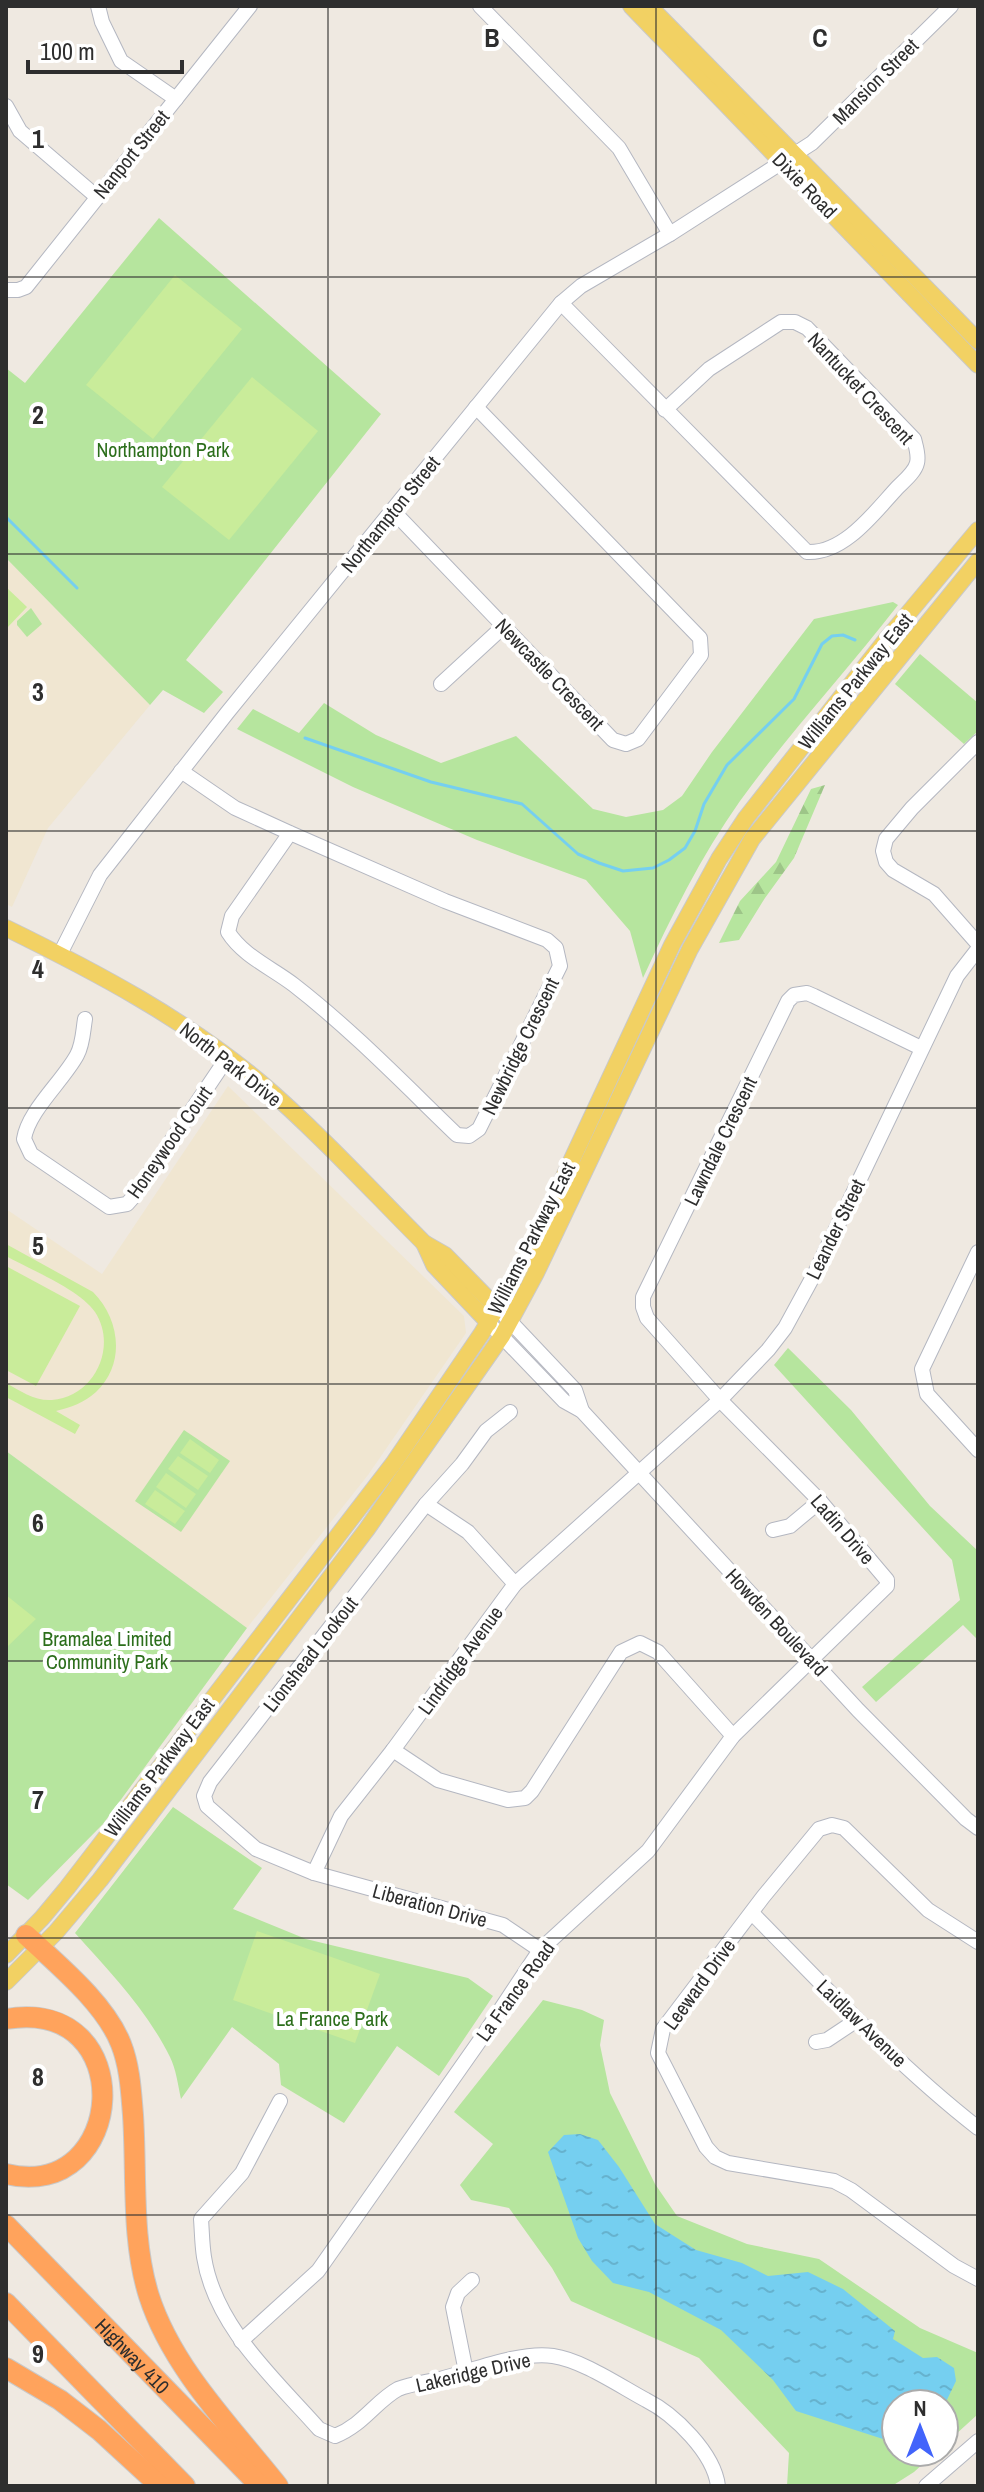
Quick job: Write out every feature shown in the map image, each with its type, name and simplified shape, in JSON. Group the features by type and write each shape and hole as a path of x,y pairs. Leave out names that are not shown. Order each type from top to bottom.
{"highway":[{"path":"33,1942 96,2005 121,2044 131,2079 136,2219 143,2275 159,2321 193,2377 278,2486"},
{"path":"6,2019 36,2018 69,2030 93,2055 104,2090 100,2120 90,2142 79,2155 62,2168 43,2175 22,2177 6,2174"},
{"name":"Highway 410","path":"6,2225 260,2486"},
{"path":"6,2303 185,2486"},
{"path":"6,2368 60,2400 99,2430 160,2486"}],"main road":[{"name":"Dixie Road","path":"631,6 978,341"},
{"name":"Dixie Road","path":"649,6 978,365"},
{"name":"Williams Parkway East","path":"6,1982 67,1888 393,1464 493,1316 526,1258 672,945 719,859 746,818 978,530"},
{"name":"Williams Parkway East","path":"6,1955 33,1942 100,1880 367,1529 506,1329 536,1273 690,949 752,839 978,561"},
{"name":"North Park Drive","path":"6,928 100,975 192,1031 227,1058 274,1096 424,1243 434,1265 493,1316"}],"street":[{"path":"98,6 102,22 121,61 176,99"},
{"name":"Nanport Street","path":"6,290 26,287 250,6"},
{"path":"480,6 619,148 670,234"},
{"name":"Mansion Street","path":"790,159 812,143 951,6"},
{"path":"6,106 20,131 97,197"},
{"name":"Northampton Street","path":"60,954 100,875 561,303 581,286 790,159"},
{"name":"Nantucket Crescent","path":"561,303 665,410 807,552 818,553 830,548 861,527 917,467 918,451 914,439 807,328 795,322 781,322 709,369 665,410"},
{"name":"Newcastle Crescent","path":"393,511 613,740 626,744 638,739 701,655 702,645 696,633 476,407"},
{"path":"441,684 504,626"},
{"path":"978,742 903,818 886,839 883,851 886,862 893,870 934,894 978,946"},
{"name":"Newbridge Crescent","path":"181,771 235,808 445,901 547,940 556,948 560,966 479,1129 469,1136 457,1135 352,1035 294,985 235,944 228,932 232,916 290,833"},
{"name":"Leander Street","path":"639,1471 720,1400 785,1328 815,1273 957,976 978,946"},
{"name":"Lawndale Crescent","path":"720,1400 647,1318 643,1297 788,1001 794,995 807,993 921,1048"},
{"name":"Honeywood Court","path":"85,1019 77,1056 29,1124 24,1139 31,1154 109,1207 127,1204 135,1195 227,1058"},
{"path":"978,1252 922,1369 927,1394 978,1450"},
{"name":"Howden Boulevard","path":"493,1316 564,1401 582,1411 894,1748 978,1828"},
{"name":"Ladin Drive","path":"720,1400 820,1501 887,1580 887,1586 811,1659"},
{"name":"Lionshead Lookout","path":"314,1873 256,1849 207,1806 204,1796 210,1782 426,1504 462,1464 486,1431 510,1412"},
{"name":"Lindridge Avenue","path":"314,1873 341,1816 515,1584 639,1471"},
{"path":"773,1530 790,1526 820,1501"},
{"path":"426,1504 468,1532 515,1584"},
{"path":"393,1750 438,1780 508,1800 525,1798 621,1652 640,1643 658,1652 733,1736"},
{"name":"La France Road","path":"241,2341 318,2271 540,1950 648,1851 733,1736 811,1659"},
{"name":"Leeward Drive","path":"978,1942 928,1910 844,1828 832,1825 819,1829 663,2029 658,2053 706,2147 715,2157 728,2163 834,2181 851,2190 954,2266 978,2279"},
{"name":"Liberation Drive","path":"314,1873 503,1925 540,1950"},
{"name":"Laidlaw Avenue","path":"752,1913 932,2091 977,2125"},
{"path":"816,2042 827,2040 857,2020"},
{"path":"241,2341 219,2304 204,2259 201,2219 242,2173 280,2101"},
{"path":"466,2372 453,2307 458,2293 472,2280"},
{"name":"Lakeridge Drive","path":"241,2341 319,2429 335,2436 351,2430 398,2390 522,2357 553,2356 584,2367 662,2408 678,2421 715,2470 718,2486"},
{"path":"926,2486 978,2441"}],"shaded area":[{"path":"6,558 150,705 48,828 12,907 6,904"},
{"path":"228,1086 464,1316 466,1333 368,1475 247,1628 6,1451 6,1209 102,1274"}],"green space":[{"name":"Northampton Park","path":"159,218 381,414 186,660 223,692 204,713 163,690 150,705 6,558 6,368 25,383"},
{"path":"175,275 242,329 153,439 86,385"},
{"path":"252,377 318,431 229,540 162,487"},
{"path":"6,587 27,607 6,629"},
{"path":"893,602 898,605 778,751 712,843 643,978 630,931 586,880 477,840 353,787 237,729 253,709 299,733 324,703 376,735 441,763 516,736 593,809 626,817 663,810 682,796 814,619"},
{"path":"31,608 42,624 27,637 17,621"},
{"path":"920,654 978,703 978,731 964,744 895,684"},
{"path":"825,785 794,858 739,940 719,943 740,901 776,862 811,789"},
{"path":"6,1244 93,1292 114,1328 115,1355 106,1381 87,1399 56,1411 80,1425 75,1434 6,1397 6,1383 45,1400 67,1397 80,1390 98,1368 103,1354 101,1326 95,1312 78,1296 6,1256"},
{"path":"6,1266 80,1306 36,1386 6,1370"},
{"path":"788,1348 851,1410 930,1506 978,1551 978,1640 963,1625 876,1702 862,1687 960,1600 952,1560 774,1365"},
{"path":"184,1430 230,1461 181,1532 135,1501"},
{"path":"190,1439 219,1460 210,1473 180,1453"},
{"name":"Bramalea Limited Community Park","path":"6,1451 247,1628 103,1824 28,1900 6,1884"},
{"path":"178,1456 208,1476 198,1490 168,1469"},
{"path":"166,1473 196,1494 186,1508 156,1487"},
{"path":"155,1490 185,1511 175,1524 145,1504"},
{"path":"6,1595 36,1619 6,1648"},
{"name":"La France Park","path":"173,1807 262,1868 233,1909 306,1939 468,1978 493,1996 439,2076 397,2046 344,2123 281,2085 279,2064 232,2027 181,2099 172,2062 150,2023 75,1933"},
{"path":"257,1931 380,1974 355,2043 233,2000"},
{"path":"543,2000 582,2010 604,2020 600,2045 610,2093 655,2184 677,2216 747,2244 819,2259 920,2328 978,2353 977,2415 960,2430 960,2388 880,2388 880,2468 918,2468 892,2486 787,2486 789,2453 699,2358 571,2301 552,2268 509,2208 471,2200 460,2185 493,2144 454,2112"}],"water":[{"path":"580,2134 598,2140 655,2224 696,2250 742,2263 768,2276 808,2272 843,2289 895,2331 893,2339 923,2358 937,2357 954,2368 956,2381 953,2388 880,2388 880,2438 796,2411 773,2380 721,2330 649,2292 613,2283 592,2261 578,2238 548,2152 564,2135"}],"waterway":[{"path":"6,517 77,588"},
{"path":"305,738 431,782 522,804 578,854 599,863 623,871 653,868 685,848 695,831 704,804 727,765 794,699 822,644 832,636 843,635 855,640"}]}
